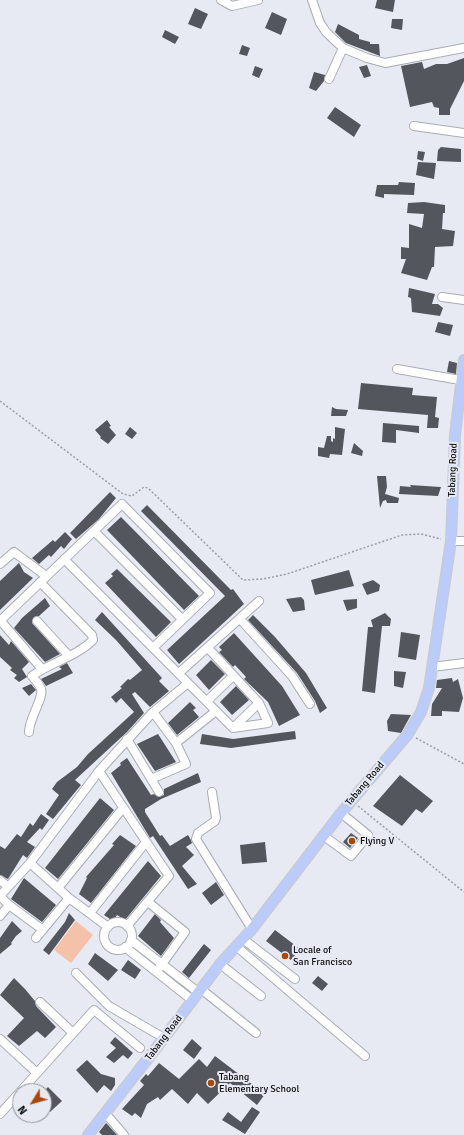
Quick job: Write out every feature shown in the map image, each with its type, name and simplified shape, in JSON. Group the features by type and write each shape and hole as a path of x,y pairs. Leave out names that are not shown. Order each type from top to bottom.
{"main road":[{"name":"Tabang Road","path":"88,1135 106,1114 220,964 252,929 341,812 408,734 421,712 429,688 451,541 454,435 461,403 460,380 464,360"}],"street":[{"path":"221,0 232,6 258,0"},
{"path":"312,0 320,23 326,32 343,48 351,53 385,64 464,48"},
{"path":"329,79 343,48"},
{"path":"414,126 464,133"},
{"path":"442,297 464,300"},
{"path":"397,369 460,380"},
{"path":"42,669 0,620 122,504 210,593 153,648"},
{"path":"94,531 182,619"},
{"path":"451,541 464,541"},
{"path":"0,564 14,552 43,579 92,635 93,640 69,656 42,669 32,676 41,690 41,696 31,718 29,732"},
{"path":"64,559 233,728"},
{"path":"179,674 259,601"},
{"path":"240,619 292,676 310,704"},
{"path":"37,621 69,656"},
{"path":"208,648 258,703 268,723 233,728"},
{"path":"432,668 464,663"},
{"path":"207,701 233,676"},
{"path":"43,930 9,905 0,896 30,863 99,771 127,739 152,712 188,683"},
{"path":"233,728 258,703"},
{"path":"176,743 216,711"},
{"path":"151,779 186,764 176,743 152,712"},
{"path":"127,739 159,792"},
{"path":"99,771 169,876 128,926"},
{"path":"212,792 216,818 215,821 198,833 196,839 252,929"},
{"path":"58,888 123,808"},
{"path":"324,836 351,856 368,835 341,812"},
{"path":"90,913 146,842"},
{"path":"30,863 69,898 108,927"},
{"path":"0,880 8,887"},
{"path":"36,938 69,898"},
{"path":"148,902 185,932 157,971"},
{"path":"0,916 9,905"},
{"path":"118,922 128,926 131,934 131,940 125,947 117,949 109,946 104,934 108,927 118,922"},
{"path":"131,940 163,964 197,994"},
{"path":"239,942 295,979"},
{"path":"239,942 365,1056"},
{"path":"125,947 157,971 197,994 256,1033"},
{"path":"220,964 261,996"},
{"path":"76,973 109,1006 164,1038"},
{"path":"40,1002 73,1033"},
{"path":"28,1083 94,1010 140,1048"},
{"path":"0,1039 37,1073"},
{"path":"0,1114 12,1100"},
{"path":"106,1114 124,1135"}],"path":[{"path":"0,401 123,494 132,496 144,487 148,488 243,580 263,579 287,574 402,535 421,534 451,541"},
{"path":"408,734 464,764"},
{"path":"352,801 464,892"}],"shaded area":[{"path":"76,921 93,935 71,963 54,950"}],"building":[{"path":"377,0 395,0 393,12 375,8"},
{"path":"195,8 208,14 201,29 188,24"},
{"path":"272,12 287,19 281,35 265,28"},
{"path":"392,19 403,19 402,30 391,28"},
{"path":"338,24 359,35 359,39 370,42 370,44 379,44 380,56 346,43 335,32"},
{"path":"165,30 179,37 175,44 162,37"},
{"path":"242,45 250,48 247,56 239,54"},
{"path":"464,58 464,81 450,109 450,115 439,115 439,108 434,107 432,102 410,107 401,66 422,62 424,69 436,64 447,64"},
{"path":"367,65 371,76 364,78 359,67"},
{"path":"255,66 263,69 259,78 252,75"},
{"path":"314,72 325,75 324,81 316,91 309,88"},
{"path":"335,107 361,125 354,137 327,118"},
{"path":"441,147 461,149 461,162 437,161 438,150"},
{"path":"418,151 425,152 423,161 417,159"},
{"path":"418,162 436,163 434,179 416,175"},
{"path":"399,182 415,183 414,195 384,194 384,198 375,196 377,185 398,185"},
{"path":"424,202 445,205 442,229 455,231 453,246 435,247 434,267 432,267 427,280 401,273 406,259 401,259 401,247 409,248 409,224 422,228 424,214 407,213 408,203"},
{"path":"409,288 435,294 432,304 438,304 443,308 440,316 412,312 411,298 408,297"},
{"path":"438,322 453,325 450,336 435,332"},
{"path":"449,361 457,363 456,374 447,372"},
{"path":"361,383 413,388 412,395 437,397 435,417 439,418 438,428 427,428 428,415 358,409"},
{"path":"332,407 336,409 348,410 346,416 331,416"},
{"path":"107,420 111,426 109,427 116,435 108,444 100,438 101,437 95,430"},
{"path":"383,423 419,426 419,433 396,430 396,443 382,442"},
{"path":"130,427 137,433 132,439 125,434"},
{"path":"335,427 345,429 342,455 330,454 329,458 318,456 318,447 324,448 327,436 331,436 331,441 333,442 333,438 335,439"},
{"path":"354,443 363,451 362,456 351,453"},
{"path":"377,476 386,476 387,487 385,494 399,498 398,503 387,503 386,500 383,501 380,508"},
{"path":"410,485 441,487 438,496 399,494 400,486 411,487"},
{"path":"110,492 116,498 99,519 76,539 70,533"},
{"path":"147,505 231,590 233,589 244,604 179,664 167,650 225,596 141,511"},
{"path":"121,517 199,596 184,610 107,530"},
{"path":"65,532 72,539 64,549 61,546 51,557 49,555 39,564 32,558 53,540 55,542"},
{"path":"19,563 24,572 33,578 0,610 0,581"},
{"path":"117,569 171,622 156,637 105,583 113,576 111,574"},
{"path":"349,570 354,586 315,595 311,580"},
{"path":"373,580 380,585 379,591 367,595 362,584"},
{"path":"301,597 304,600 305,610 293,612 286,599"},
{"path":"45,598 50,606 39,616 34,617 32,623 60,654 45,662 14,628 22,618"},
{"path":"357,599 357,608 347,611 343,600"},
{"path":"102,612 162,678 159,681 169,691 150,707 135,692 132,694 144,713 127,732 75,780 81,785 53,819 46,814 59,795 52,789 57,782 77,767 88,754 134,712 121,698 116,703 111,697 122,688 120,687 128,679 130,680 142,670 116,640 95,620"},
{"path":"385,613 391,619 390,626 382,626 375,693 362,691 368,627 373,627 371,620"},
{"path":"253,615 275,637 306,673 327,708 320,713 315,701 297,673 248,620"},
{"path":"401,632 420,635 416,660 398,657"},
{"path":"234,633 282,686 300,715 279,726 268,702 244,679 246,677 235,665 233,667 219,652 222,650 219,647"},
{"path":"0,635 9,645 11,641 29,662 22,669 27,677 19,682 14,678 17,675 10,670 12,668 0,657"},
{"path":"211,660 225,674 209,690 196,675"},
{"path":"67,663 73,673 46,686 41,679 62,669 59,667"},
{"path":"394,671 406,672 403,688 394,686"},
{"path":"452,678 453,682 458,679 463,698 459,712 442,711 442,716 431,716 432,704 442,688 436,688 437,680"},
{"path":"31,684 36,690 29,696 22,688"},
{"path":"236,686 249,700 232,715 220,702"},
{"path":"190,702 196,708 193,710 199,717 177,735 168,723"},
{"path":"391,714 411,715 401,733 388,731 387,721"},
{"path":"295,731 296,739 231,748 200,744 202,734 233,739"},
{"path":"158,734 176,762 155,771 137,744"},
{"path":"127,758 151,795 154,794 159,797 164,795 164,789 198,773 201,782 161,799 145,809 145,812 160,836 162,835 170,846 188,835 191,840 192,843 186,847 194,855 182,866 197,884 188,889 153,836 150,838 111,773"},
{"path":"400,775 433,801 422,813 416,809 402,826 373,806"},
{"path":"100,798 114,810 58,879 45,868"},
{"path":"41,814 49,820 42,830 40,828 27,842 35,847 27,858 23,855 8,879 0,875 0,846 5,849 17,834 21,837 30,823 33,826"},
{"name":"Flying V","path":"351,833 358,838 350,848 343,842"},
{"path":"120,835 136,846 91,903 79,894 87,878 86,877 114,845 112,844"},
{"path":"265,842 267,862 242,864 240,845"},
{"path":"148,861 161,876 125,920 117,915 113,921 104,915"},
{"path":"24,878 56,905 42,922 11,899"},
{"path":"216,882 224,895 211,905 202,893"},
{"path":"69,913 75,920 49,955 43,950 65,922"},
{"path":"155,914 174,938 161,956 138,936"},
{"path":"12,921 22,931 16,936 11,943 12,944 0,954 0,938"},
{"path":"275,930 300,949 291,960 266,941"},
{"path":"204,944 211,950 189,978 182,972"},
{"path":"95,953 118,970 108,981 88,964"},
{"path":"128,960 141,970 135,979 121,970"},
{"path":"318,976 328,984 322,991 312,983"},
{"path":"14,978 35,1001 36,1006 56,1027 45,1038 37,1031 19,1046 7,1036 24,1018 0,995"},
{"path":"115,1037 133,1053 128,1059 123,1055 114,1063 106,1057 116,1048 110,1043"},
{"path":"192,1039 202,1048 194,1059 183,1050"},
{"path":"215,1056 265,1094 257,1105 230,1083 208,1104 197,1093 188,1104 172,1089 160,1100 158,1097 147,1104 141,1118 135,1113 132,1116 122,1109 144,1085 140,1081 146,1074 148,1076 159,1063 179,1079 199,1059 207,1067"},
{"path":"87,1060 101,1074 115,1078 115,1085 111,1091 104,1085 97,1093 76,1070"},
{"path":"52,1091 62,1101 52,1110"},
{"path":"252,1107 260,1112 245,1134 222,1120 228,1112 241,1122"},
{"path":"106,1123 117,1135 102,1135 99,1132"}],"place":[{"name":"Flying V","path":"352,841"},
{"name":"Locale of San Francisco","path":"285,956"},
{"name":"Tabang Elementary School","path":"211,1083"}]}
